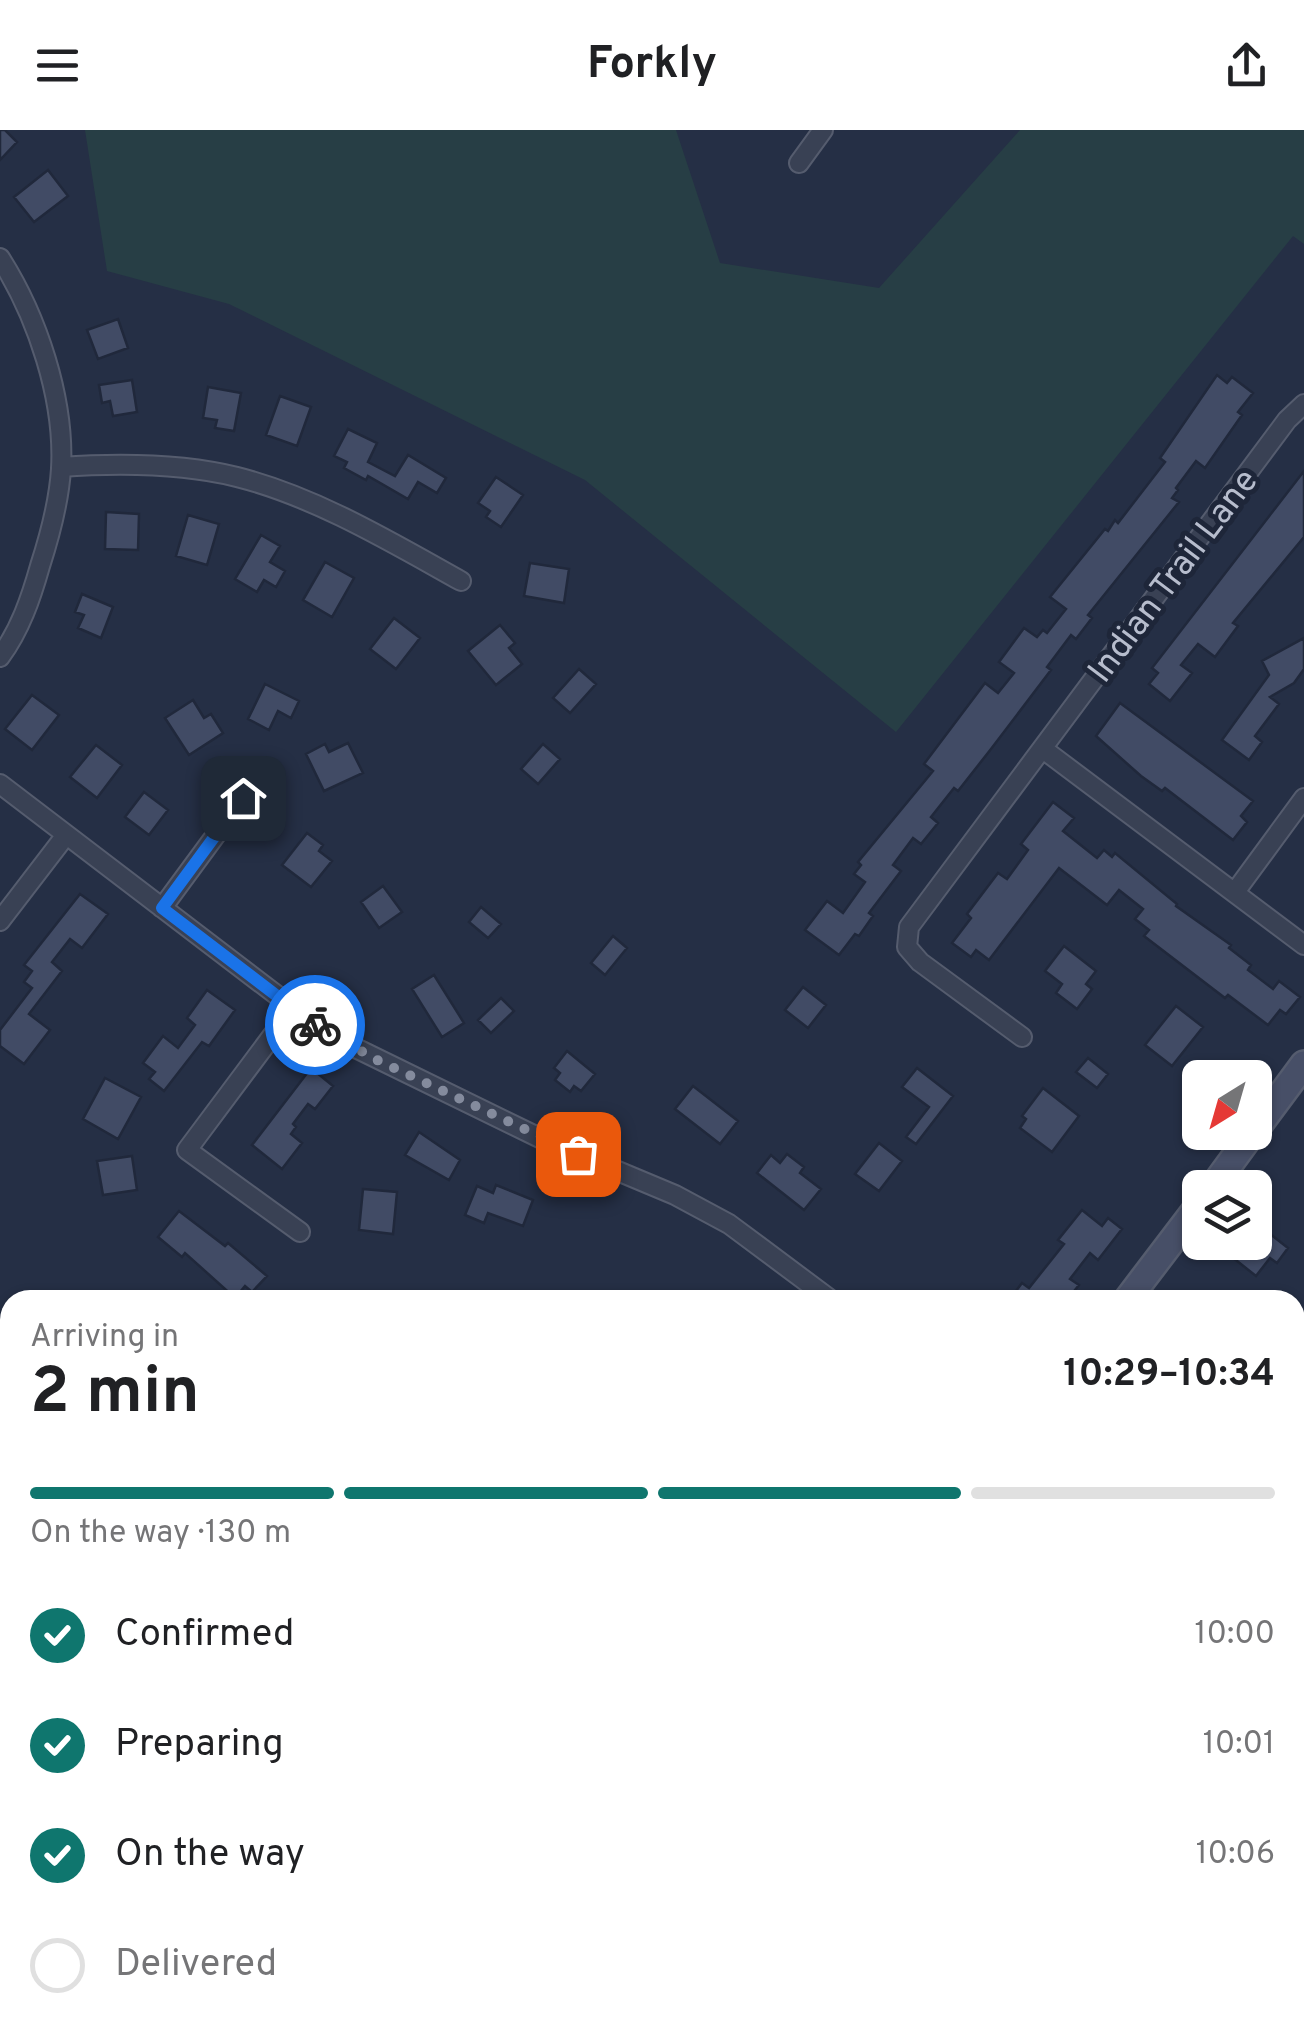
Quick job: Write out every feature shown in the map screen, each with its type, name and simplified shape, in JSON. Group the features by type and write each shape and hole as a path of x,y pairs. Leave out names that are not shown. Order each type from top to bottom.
{"street":[{"path":"799,162 824,130"},
{"path":"0,258 30,312 46,361 54,396 61,467 50,533 30,599 0,656"},
{"name":"Indian Trail Lane","path":"1022,1037 920,962 907,946 909,927 1287,420 1304,404"},
{"path":"61,467 153,465 236,477 318,507 461,580"},
{"path":"1043,749 1304,945"},
{"path":"0,784 329,1036 546,1141 675,1195 729,1224 818,1290"},
{"path":"162,908 243,798"},
{"path":"1235,892 1304,798"},
{"path":"0,921 66,835"},
{"path":"294,1008 187,1150 300,1232"},
{"path":"1272,1107 1304,1064"},
{"path":"1135,1290 1182,1228"}],"shaded area":[{"path":"85,130 676,130 720,263 879,288 1020,130 1304,130 1304,244 1293,236 896,732 585,480 229,304 107,271"}],"building":[{"path":"0,130 17,142 0,160"},
{"path":"48,170 68,196 34,222 14,197"},
{"path":"118,319 128,348 98,359 87,330"},
{"path":"1217,375 1227,383 1232,377 1253,393 1238,412 1242,415 1205,468 1196,461 1176,488 1172,498 1179,502 1088,615 1092,618 1076,639 1071,635 1047,667 1051,670 958,791 954,788 931,817 938,823 921,844 913,838 893,865 901,871 869,913 873,916 839,955 805,930 827,901 843,913 865,882 854,874 861,865 858,862 933,771 924,764 985,683 998,693 1014,673 999,662 1024,628 1037,637 1043,630 1047,633 1066,609 1050,597 1105,529 1108,531 1115,520 1118,523 1165,462 1160,458"},
{"path":"132,380 137,412 113,416 110,401 102,403 99,385"},
{"path":"208,387 241,393 234,431 215,428 217,420 203,418"},
{"path":"280,396 311,407 297,446 266,435"},
{"path":"348,429 377,443 368,462 395,476 408,455 446,478 437,493 418,482 408,499 368,476 366,480 344,468 347,462 334,456"},
{"path":"1304,471 1304,537 1233,623 1238,626 1215,657 1198,644 1181,665 1192,673 1170,701 1149,684 1158,673 1152,668"},
{"path":"496,477 523,495 501,527 486,517 490,511 478,503"},
{"path":"106,512 139,514 138,550 105,549"},
{"path":"188,515 219,524 207,565 176,556"},
{"path":"261,535 280,546 270,562 285,571 276,587 264,580 257,592 235,579"},
{"path":"325,562 354,578 332,617 303,600"},
{"path":"530,563 569,569 564,603 524,596"},
{"path":"82,594 113,607 101,638 78,628 84,615 75,612"},
{"path":"394,618 420,638 396,669 370,649"},
{"path":"500,625 515,643 509,648 522,664 496,685 468,651"},
{"path":"1304,638 1304,669 1294,683 1270,697 1279,704 1255,736 1262,742 1249,760 1222,740 1269,675 1262,661"},
{"path":"579,669 596,684 570,713 553,698"},
{"path":"265,684 299,701 291,718 278,711 269,730 248,719"},
{"path":"32,695 59,715 32,750 5,729"},
{"path":"193,700 204,718 211,714 223,733 189,755 165,718"},
{"path":"1120,703 1253,801 1241,816 1247,822 1233,840 1165,788 1162,791 1141,776 1096,736"},
{"path":"348,743 363,773 324,791 306,754 325,744 329,752"},
{"path":"543,744 560,759 538,784 521,769"},
{"path":"96,745 122,765 97,798 70,777"},
{"path":"144,792 168,810 149,835 125,817"},
{"path":"1053,802 1074,818 1063,831 1097,858 1104,850 1112,857 1115,853 1176,906 1231,945 1229,948 1251,965 1248,970 1273,989 1279,981 1300,997 1286,1014 1280,1010 1268,1025 1228,995 1225,998 1144,936 1149,930 1135,919 1143,909 1119,890 1107,905 1059,868 989,960 976,950 971,957 952,943 971,918 967,914 998,873 1007,879 1028,850 1021,844"},
{"path":"307,833 323,845 319,851 332,861 311,887 282,865"},
{"path":"383,886 402,912 379,928 361,902"},
{"path":"80,894 108,914 82,948 70,939 52,962 62,971 29,1014 50,1030 24,1064 0,1046 0,1030 32,988 24,982 32,971 24,965"},
{"path":"481,907 501,924 488,938 469,922"},
{"path":"613,936 627,948 605,975 591,963"},
{"path":"1064,946 1096,971 1086,984 1092,989 1077,1009 1056,993 1062,984 1045,971"},
{"path":"434,975 464,1023 442,1037 412,989"},
{"path":"803,987 826,1005 808,1028 785,1010"},
{"path":"207,990 235,1010 209,1046 202,1042 164,1091 149,1079 155,1072 143,1063 163,1036 178,1048 195,1025 187,1018"},
{"path":"501,998 514,1011 491,1033 478,1020"},
{"path":"1176,1006 1203,1027 1172,1066 1145,1045"},
{"path":"567,1051 595,1074 581,1091 574,1086 570,1092 555,1080 560,1073 554,1068"},
{"path":"1088,1058 1108,1074 1097,1088 1076,1072"},
{"path":"311,1068 333,1086 315,1109 308,1104 293,1124 296,1127 291,1134 302,1143 282,1169 252,1145"},
{"path":"917,1068 953,1096 916,1144 906,1137 929,1107 902,1087"},
{"path":"105,1078 141,1097 118,1139 83,1119"},
{"path":"693,1086 738,1121 720,1144 675,1109"},
{"path":"1043,1088 1079,1116 1052,1152 1020,1128 1026,1119 1022,1116"},
{"path":"419,1132 460,1160 449,1180 405,1155"},
{"path":"879,1143 902,1161 879,1191 855,1174"},
{"path":"787,1154 804,1167 800,1173 821,1189 804,1210 757,1173 771,1155 780,1163"},
{"path":"132,1156 137,1190 103,1195 97,1161"},
{"path":"496,1185 533,1200 523,1226 488,1213 484,1223 465,1215 477,1186 493,1193"},
{"path":"363,1189 397,1192 393,1234 359,1230"},
{"path":"1082,1210 1102,1226 1108,1218 1122,1229 1098,1260 1090,1253 1070,1279 1079,1285 1075,1290 1017,1290 1022,1283 1029,1288 1064,1244 1058,1240"},
{"path":"179,1211 225,1246 228,1243 267,1276 254,1290 245,1286 242,1290 226,1290 185,1253 182,1257 158,1237"},
{"path":"1272,1235 1288,1248 1277,1263 1272,1259"},
{"path":"1236,1260 1268,1260 1256,1276"}],"way so far":[{"path":"315,1025 377,1060 578,1154"}],"route":[{"path":"243,798 162,908 315,1025"}]}
